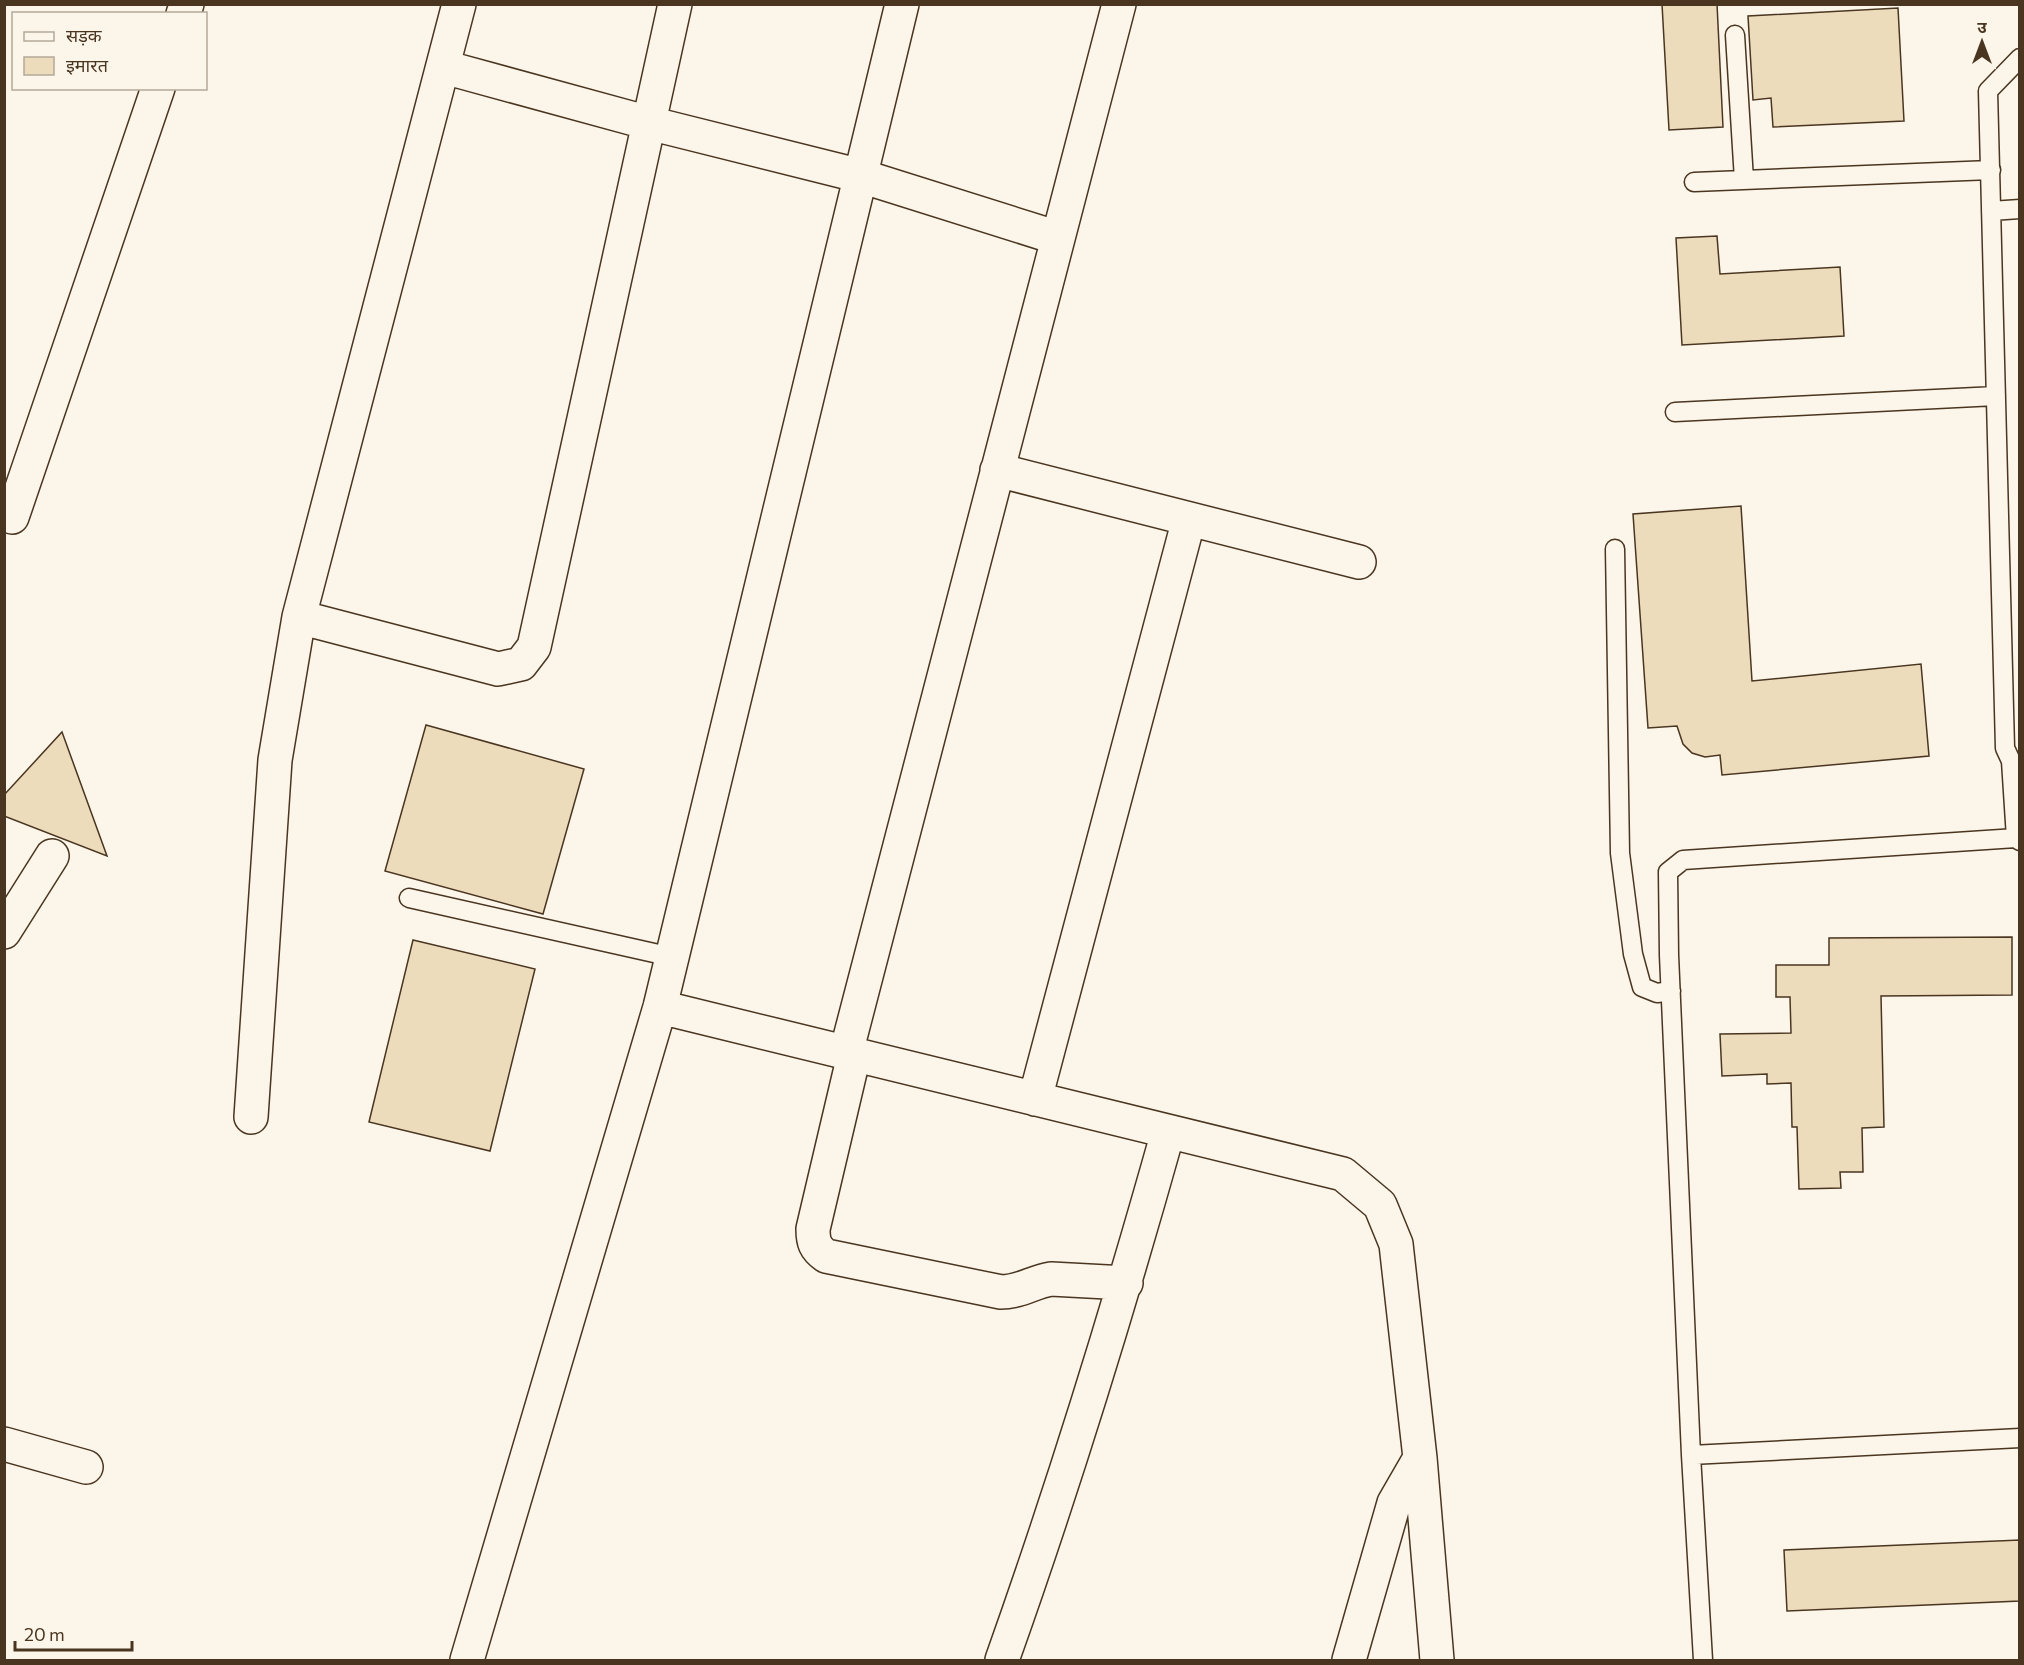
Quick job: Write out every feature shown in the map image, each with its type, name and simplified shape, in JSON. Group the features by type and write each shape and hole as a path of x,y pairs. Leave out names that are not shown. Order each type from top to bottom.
{"street":[{"path":"251,1117 275,760 299,617 459,4"},
{"path":"299,617 498,669 520,664 534,647 675,4"},
{"path":"467,1660 660,1007 902,4"},
{"path":"1119,4 997,470 850,1054 813,1228 813,1239 817,1249 826,1256 1001,1292 1022,1290 1050,1279 1126,1283"},
{"path":"444,68 649,123 861,176 1058,238"},
{"path":"4,514 12,518 157,90"},
{"path":"997,470 1359,562"},
{"path":"1035,1099 1189,519"},
{"path":"4,932 52,856"},
{"path":"660,1007 1343,1174 1380,1205 1396,1244 1420,1458 1437,1660"},
{"path":"1002,1660 1047,1534 1126,1283 1168,1132"},
{"path":"4,1444 86,1467"},
{"path":"1349,1660 1394,1503 1420,1458"}],"lane":[{"path":"1735,35 1744,180"},
{"path":"1703,1660 1691,1455 1668,872 1683,860 2018,840 2011,761 2005,748 1988,91 2019,58"},
{"path":"1694,182 1991,170"},
{"path":"1991,211 2019,209"},
{"path":"1675,412 1996,396"},
{"path":"1615,549 1621,864 1633,954 1642,987 1657,993 1671,991"},
{"path":"409,898 672,957"},
{"path":"1691,1455 2019,1438"}],"building":[{"path":"1662,4 1717,4 1723,127 1669,130"},
{"path":"1898,8 1904,121 1773,127 1771,98 1753,100 1748,16"},
{"path":"1717,236 1720,274 1840,267 1844,336 1682,345 1676,238"},
{"path":"1741,506 1752,681 1921,664 1929,756 1722,775 1720,755 1705,757 1692,753 1683,744 1677,726 1648,728 1633,514"},
{"path":"426,725 584,769 543,914 385,871"},
{"path":"62,732 107,856 4,816 4,795"},
{"path":"2012,937 2012,995 1881,996 1884,1127 1862,1128 1863,1172 1840,1172 1841,1188 1799,1189 1797,1127 1792,1127 1791,1083 1767,1084 1767,1074 1722,1076 1720,1034 1791,1033 1790,997 1776,997 1776,965 1829,965 1829,938"},
{"path":"413,940 535,969 490,1151 369,1122"},
{"path":"2020,1540 2020,1601 1787,1611 1784,1550"}]}
